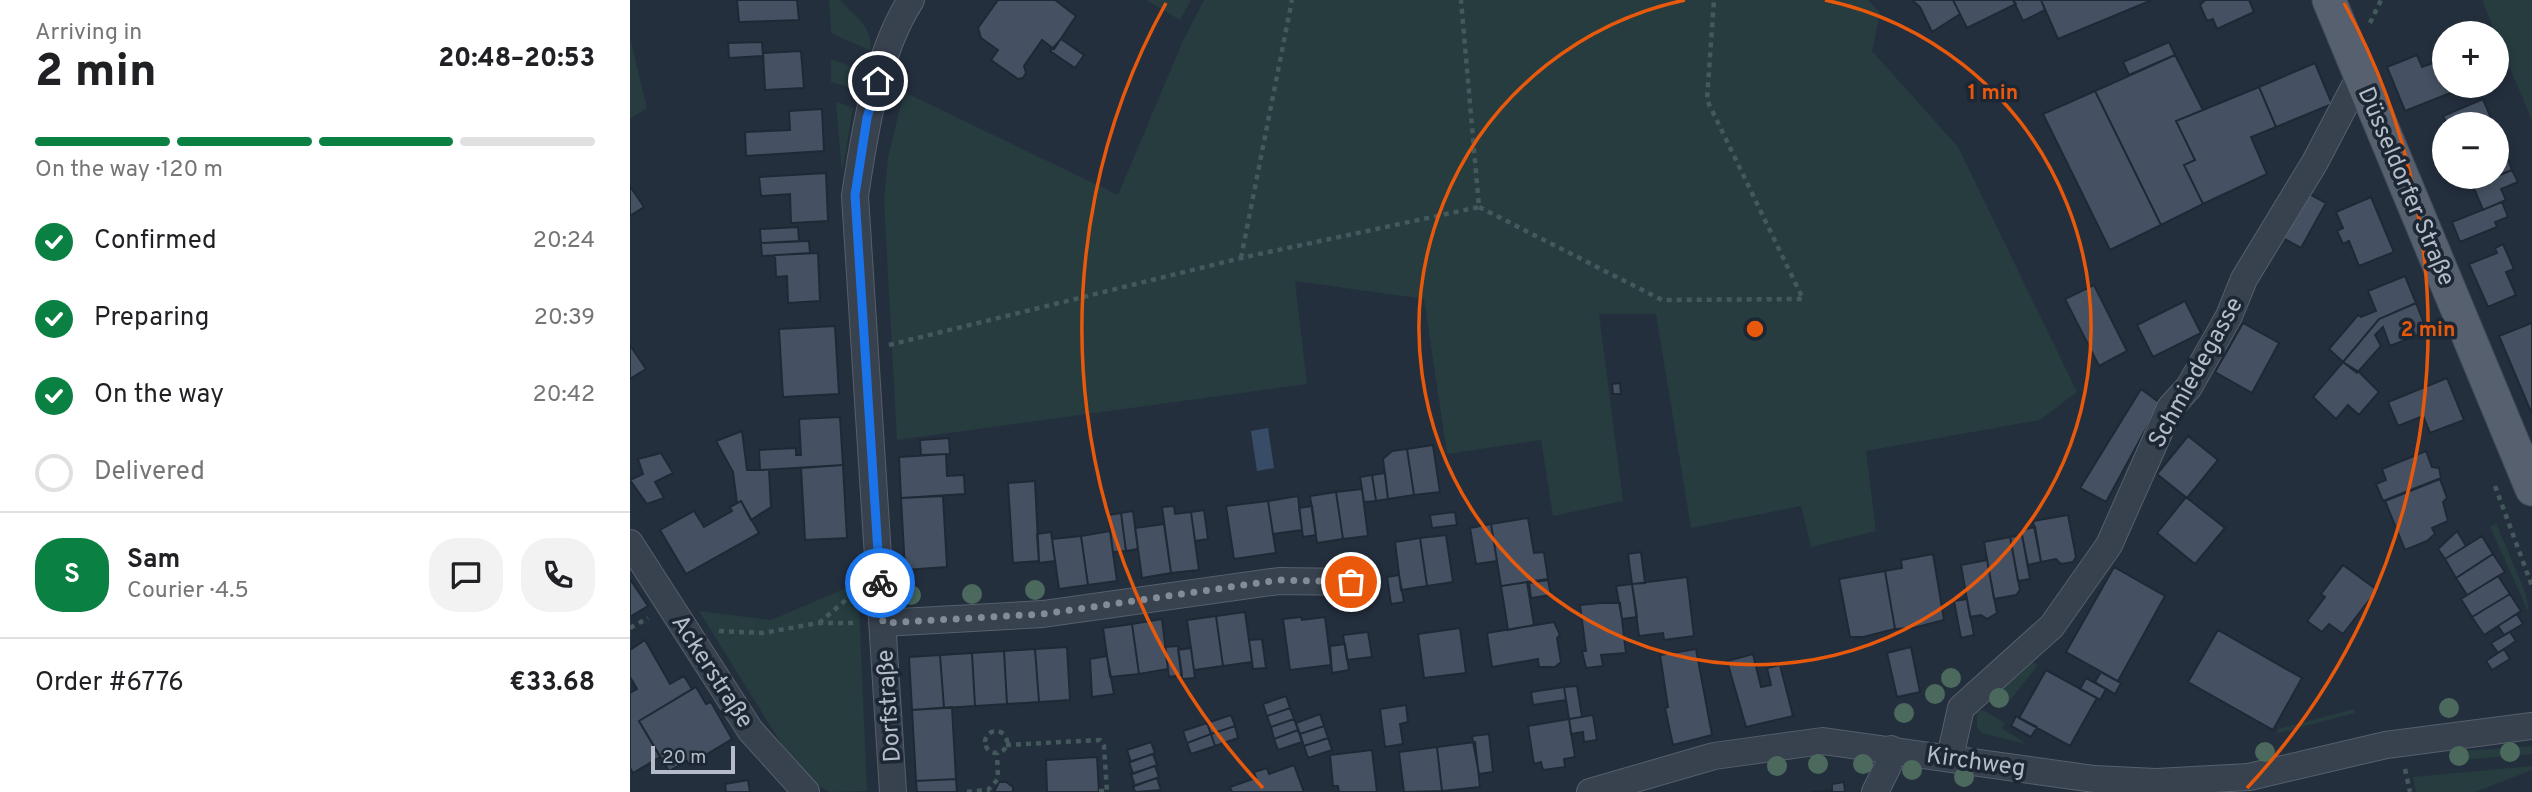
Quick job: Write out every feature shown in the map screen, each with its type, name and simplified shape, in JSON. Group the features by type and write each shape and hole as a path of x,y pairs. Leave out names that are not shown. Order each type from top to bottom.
{"main road":[{"name":"Düsseldorfer Straße","path":"2329,0 2532,489"}],"street":[{"name":"Dorfstraße","path":"893,792 855,195 867,118 907,1"},
{"name":"Schmiedegasse","path":"1950,757 1961,708 2052,626 2109,545 2170,408 2189,387 2229,316 2244,279 2315,162 2360,76"},
{"name":"Ackerstraße","path":"630,543 750,730 806,792"},
{"path":"883,623 1043,614 1279,580 1351,582"},
{"name":"Kirchweg","path":"1590,792 1714,756 1823,740 1950,757 2033,781 2094,779 2156,782 2249,778 2386,745 2532,726"},
{"path":"1875,792 1888,766 1891,749"}],"path":[{"path":"1241,258 1292,0"},
{"path":"1461,0 1479,207"},
{"path":"864,349 1241,258 1479,207 1662,300 1803,299 1707,100 1714,0"},
{"path":"818,623 879,570"},
{"path":"687,630 764,633 818,623 883,623"},
{"path":"997,753 986,746 990,733 1001,733 1006,745"},
{"path":"997,753 1006,745 1100,740 1104,746 1107,792 1099,792"},
{"path":"967,792 989,791 998,779 997,753"}],"green space":[{"path":"829,0 840,0 862,22 869,35 871,51 831,33"},
{"path":"1146,0 1191,0 1180,20"},
{"path":"1204,0 1868,0 1880,13 1872,51 1958,147 2077,392 2040,420 1866,451 1876,531 1811,547 1801,506 1691,528 1656,314 1599,314 1623,501 1553,516 1541,440 1447,454 1424,299 1295,281 1307,384 897,440 884,201 888,157 904,92 1118,195 1182,43"},
{"path":"2482,0 2532,0 2532,121 2509,65 2509,21 2491,21"},
{"path":"630,38 647,108 630,119"},
{"path":"831,59 866,72 860,90 831,82"},
{"path":"836,102 853,108 842,173"},
{"path":"2496,523 2526,594 2529,613 2490,527"},
{"path":"858,583 867,791 830,792 811,782 784,748 699,611 771,620"},
{"path":"2029,661 2038,665 2004,708 1984,697"},
{"path":"2354,709 2355,713 2278,733 2278,729"},
{"path":"1977,710 1985,711 2005,723 2002,728 2026,744 1981,733 1977,726"},
{"path":"2532,746 2532,754 2463,760 2461,751"},
{"path":"2532,766 2532,770 2475,792 2416,792 2413,777"}],"water":[{"path":"1268,428 1274,468 1257,471 1251,431"}],"building":[{"path":"737,0 797,0 799,20 739,22"},
{"path":"998,0 1055,0 1076,16 1054,49 1042,40 1024,66 1026,73 1023,78 1018,79 991,60 998,50 981,38 978,28"},
{"path":"1912,0 1953,0 1960,14 1932,32 1920,7"},
{"path":"1953,0 2013,0 2016,4 1967,28"},
{"path":"2013,0 2041,0 2045,10 2023,21"},
{"path":"2041,0 2152,0 2058,39"},
{"path":"2205,0 2249,0 2254,12 2217,29 2213,19 2207,21 2200,5"},
{"path":"1061,39 1084,55 1075,68 1050,51"},
{"path":"762,42 763,56 729,58 728,43"},
{"path":"2169,42 2175,55 2129,75 2123,62"},
{"path":"801,51 804,88 765,90 763,53"},
{"path":"2175,55 2203,110 2176,121 2195,160 2184,165 2203,204 2161,225 2095,91"},
{"path":"2417,55 2422,67 2432,63 2432,98 2438,98 2405,111 2387,67"},
{"path":"2315,63 2332,104 2276,127 2259,87"},
{"path":"2259,87 2276,127 2251,137 2267,174 2203,204 2184,165 2195,160 2176,121"},
{"path":"2095,91 2161,225 2110,250 2043,114"},
{"path":"2483,99 2488,112 2452,112"},
{"path":"822,109 824,151 746,156 745,132 790,130 789,111"},
{"path":"2512,170 2518,182 2509,186 2509,171"},
{"path":"826,173 828,221 791,223 790,194 761,196 759,177"},
{"path":"630,186 644,207 630,216"},
{"path":"2474,189 2501,189 2506,200 2483,210"},
{"path":"2306,192 2326,203 2301,248 2281,237"},
{"path":"2371,197 2394,252 2359,266 2349,241 2343,244 2337,231 2343,228 2336,212"},
{"path":"2502,202 2508,217 2495,222 2497,227 2460,242 2452,222"},
{"path":"798,227 799,241 761,243 760,229"},
{"path":"809,241 810,253 762,256 761,243"},
{"path":"2503,244 2514,269 2506,272 2516,295 2488,307 2469,264 2497,253 2495,248"},
{"path":"818,253 820,301 788,303 787,276 776,277 775,255"},
{"path":"2405,276 2416,303 2379,319 2343,362 2329,349 2358,315 2361,317 2376,311 2368,291"},
{"path":"2094,285 2127,351 2099,366 2065,299"},
{"path":"2185,301 2201,333 2153,357 2137,325"},
{"path":"2416,303 2427,331 2390,346 2383,327 2375,335 2381,346 2357,373 2343,362 2379,319"},
{"path":"2243,323 2279,343 2252,393 2215,372"},
{"path":"2532,323 2532,414 2499,336"},
{"path":"835,326 839,394 783,397 779,329"},
{"path":"630,345 646,369 630,379"},
{"path":"2343,362 2359,372 2379,392 2359,415 2348,405 2336,419 2313,397"},
{"path":"2447,378 2464,420 2430,433 2423,416 2398,426 2388,402"},
{"path":"1620,383 1621,394 1613,394 1612,384"},
{"path":"2141,389 2160,403 2106,502 2080,488"},
{"path":"840,417 843,465 760,470 759,450 796,448 796,455 801,455 799,419"},
{"path":"742,431 747,470 769,470 771,507 751,520 741,501 737,503 733,472 716,441"},
{"path":"2188,436 2218,460 2187,498 2157,474"},
{"path":"949,438 950,454 921,455 920,440"},
{"path":"1433,445 1440,492 1414,495 1407,449"},
{"path":"1407,449 1414,495 1388,499 1383,459 1392,451"},
{"path":"2426,451 2432,467 2439,468 2441,478 2383,501 2376,484 2386,480 2382,469"},
{"path":"661,453 673,473 655,482 664,498 647,504 630,480 643,474 638,459"},
{"path":"946,454 947,476 964,475 965,494 901,498 899,457"},
{"path":"843,465 847,538 805,540 801,468"},
{"path":"1385,473 1388,499 1376,501 1372,475"},
{"path":"1372,475 1376,501 1364,502 1360,477"},
{"path":"2440,479 2447,498 2443,502 2448,521 2432,528 2435,534 2427,541 2405,550 2385,501"},
{"path":"1035,481 1039,561 1013,563 1008,483"},
{"path":"1362,489 1368,536 1343,539 1336,492"},
{"path":"1336,492 1343,539 1317,543 1310,496"},
{"path":"943,496 947,567 905,570 901,498"},
{"path":"1298,496 1302,530 1273,534 1268,501"},
{"path":"2186,497 2225,528 2195,564 2157,533"},
{"path":"741,501 759,533 686,574 660,530 694,511 704,527 732,511 730,507"},
{"path":"1268,501 1276,553 1234,559 1226,506"},
{"path":"1174,506 1175,514 1191,512 1199,570 1171,573 1162,507"},
{"path":"1312,506 1316,535 1303,537 1299,508"},
{"path":"1204,510 1208,539 1195,541 1191,512"},
{"path":"1133,511 1138,549 1126,551 1121,513"},
{"path":"1455,512 1457,525 1432,528 1430,515"},
{"path":"1121,513 1126,551 1113,552 1108,515"},
{"path":"2068,515 2076,557 2073,562 2061,564 2056,559 2041,562 2033,521"},
{"path":"1528,518 1534,553 1544,552 1548,579 1501,586 1491,524"},
{"path":"1164,524 1171,573 1142,578 1135,528"},
{"path":"1491,524 1497,561 1476,564 1470,528"},
{"path":"2035,527 2041,562 2028,565 2021,530"},
{"path":"1110,531 1117,581 1088,585 1081,536"},
{"path":"2457,531 2466,546 2445,559 2438,549"},
{"path":"1051,532 1055,561 1039,563 1037,534"},
{"path":"1446,535 1453,582 1427,586 1420,538"},
{"path":"2022,535 2030,579 2018,581 2010,537"},
{"path":"1081,536 1088,585 1059,589 1052,539"},
{"path":"2482,536 2493,554 2456,578 2445,559"},
{"path":"2010,537 2020,590 2016,595 1994,599 1984,542"},
{"path":"1420,538 1427,586 1401,590 1395,542"},
{"path":"1641,552 1645,583 1632,584 1628,554"},
{"path":"1933,554 1944,620 1913,628 1895,629 1885,571 1902,568 1901,560"},
{"path":"2493,554 2505,572 2467,595 2456,578"},
{"path":"1987,560 1997,613 1987,619 1981,615 1970,617 1961,565"},
{"path":"2343,565 2377,590 2343,634 2329,624 2322,632 2307,621 2325,597 2321,594"},
{"path":"2114,567 2165,596 2118,681 2066,652"},
{"path":"1885,571 1895,629 1863,637 1850,637 1839,579"},
{"path":"1399,575 1404,602 1391,604 1387,577"},
{"path":"2498,576 2510,594 2472,617 2461,599"},
{"path":"1687,577 1694,636 1664,640 1663,633 1639,636 1632,584"},
{"path":"630,579 648,606 630,617"},
{"path":"1548,580 1551,595 1531,598 1529,583"},
{"path":"1527,582 1534,625 1508,630 1501,586"},
{"path":"1632,584 1637,617 1622,619 1616,586"},
{"path":"2510,594 2521,611 2484,635 2472,617"},
{"path":"1967,599 1974,635 1961,638 1954,601"},
{"path":"1620,603 1626,653 1601,655 1603,666 1586,668 1582,651 1586,651 1580,605"},
{"path":"1245,612 1252,662 1223,666 1216,616"},
{"path":"2517,614 2523,624 2504,635 2498,626"},
{"path":"1216,616 1223,666 1194,670 1187,620"},
{"path":"1301,617 1302,620 1325,617 1331,665 1290,670 1283,619"},
{"path":"1162,619 1168,669 1139,674 1132,624"},
{"path":"1554,622 1560,635 1557,638 1561,662 1555,667 1539,667 1538,659 1492,667 1487,633"},
{"path":"1132,624 1139,674 1110,677 1103,628"},
{"path":"1460,628 1466,673 1424,678 1418,634"},
{"path":"2218,630 2302,678 2273,730 2188,682"},
{"path":"1368,632 1372,657 1347,660 1343,635"},
{"path":"2510,632 2516,641 2498,653 2491,643"},
{"path":"1262,639 1266,668 1253,669 1249,640"},
{"path":"645,640 670,684 684,676 692,689 639,721 660,757 633,773 630,768 630,693 637,689 630,677 630,650"},
{"path":"1345,644 1349,670 1332,673 1330,646"},
{"path":"1178,646 1182,675 1169,677 1165,647"},
{"path":"1067,647 1070,700 1039,702 1035,649"},
{"path":"1911,647 1920,692 1897,697 1887,653"},
{"path":"1191,648 1195,678 1182,679 1178,650"},
{"path":"1035,649 1039,702 1007,704 1004,651"},
{"path":"1696,649 1712,735 1673,745 1665,708 1668,707 1660,655"},
{"path":"2504,649 2510,659 2492,670 2486,661"},
{"path":"1004,651 1007,704 975,706 972,653"},
{"path":"972,653 975,706 944,708 940,655"},
{"path":"1753,654 1761,687 1771,685 1767,668 1780,665 1793,716 1746,727 1727,661"},
{"path":"940,655 944,708 912,710 909,657"},
{"path":"1107,656 1114,694 1092,697 1090,659"},
{"path":"2046,670 2097,698 2070,746 2019,718"},
{"path":"2101,672 2121,683 2115,694 2095,682"},
{"path":"2086,678 2106,689 2100,700 2080,689"},
{"path":"1577,686 1582,717 1569,719 1564,687"},
{"path":"696,687 706,704 711,702 732,739 689,765 687,761 669,771 639,721"},
{"path":"1564,687 1566,700 1533,705 1531,692"},
{"path":"1286,696 1290,708 1267,716 1263,704"},
{"path":"1406,705 1408,722 1400,724 1403,744 1385,747 1380,709"},
{"path":"952,707 956,779 916,781 912,710"},
{"path":"1290,708 1294,719 1271,727 1267,716"},
{"path":"1320,714 1324,726 1300,734 1296,723"},
{"path":"1231,715 1235,726 1211,734 1207,723"},
{"path":"1593,715 1597,740 1584,742 1583,732 1571,734 1569,719"},
{"path":"2016,716 2037,727 2031,737 2011,726"},
{"path":"1294,719 1298,730 1274,739 1271,727"},
{"path":"1569,719 1575,757 1564,759 1565,767 1543,770 1541,762 1534,764 1528,726"},
{"path":"1207,723 1211,734 1187,743 1183,731"},
{"path":"1235,726 1238,738 1215,746 1211,734"},
{"path":"1324,726 1328,738 1304,746 1300,734"},
{"path":"1298,730 1302,742 1278,750 1274,739"},
{"path":"1211,734 1215,746 1191,754 1187,743"},
{"path":"1489,734 1493,772 1479,774 1472,736"},
{"path":"1328,738 1332,750 1308,758 1304,746"},
{"path":"1151,742 1155,753 1131,762 1127,750"},
{"path":"1475,742 1480,787 1442,791 1437,747"},
{"path":"1437,747 1442,791 1404,792 1399,752"},
{"path":"1372,750 1377,792 1339,792 1338,786 1333,786 1330,755"},
{"path":"1153,754 1157,765 1133,774 1129,762"},
{"path":"1097,757 1099,792 1047,792 1046,760"},
{"path":"1294,765 1304,792 1232,792 1230,787 1256,778 1254,772 1267,768 1269,774"},
{"path":"1155,766 1159,777 1135,786 1131,774"},
{"path":"1157,778 1161,790 1135,792 1133,786"},
{"path":"956,779 957,792 917,792 916,781"},
{"path":"748,780 750,792 726,792 725,784"},
{"path":"999,782 1006,782 1013,787 1013,792 994,792"},
{"path":"1844,782 1845,792 1812,792 1832,790 1832,784"}],"way so far":[{"path":"880,583 883,623 1043,614 1279,580 1351,582"}],"route":[{"path":"878,81 867,118 855,195 880,583"}]}
